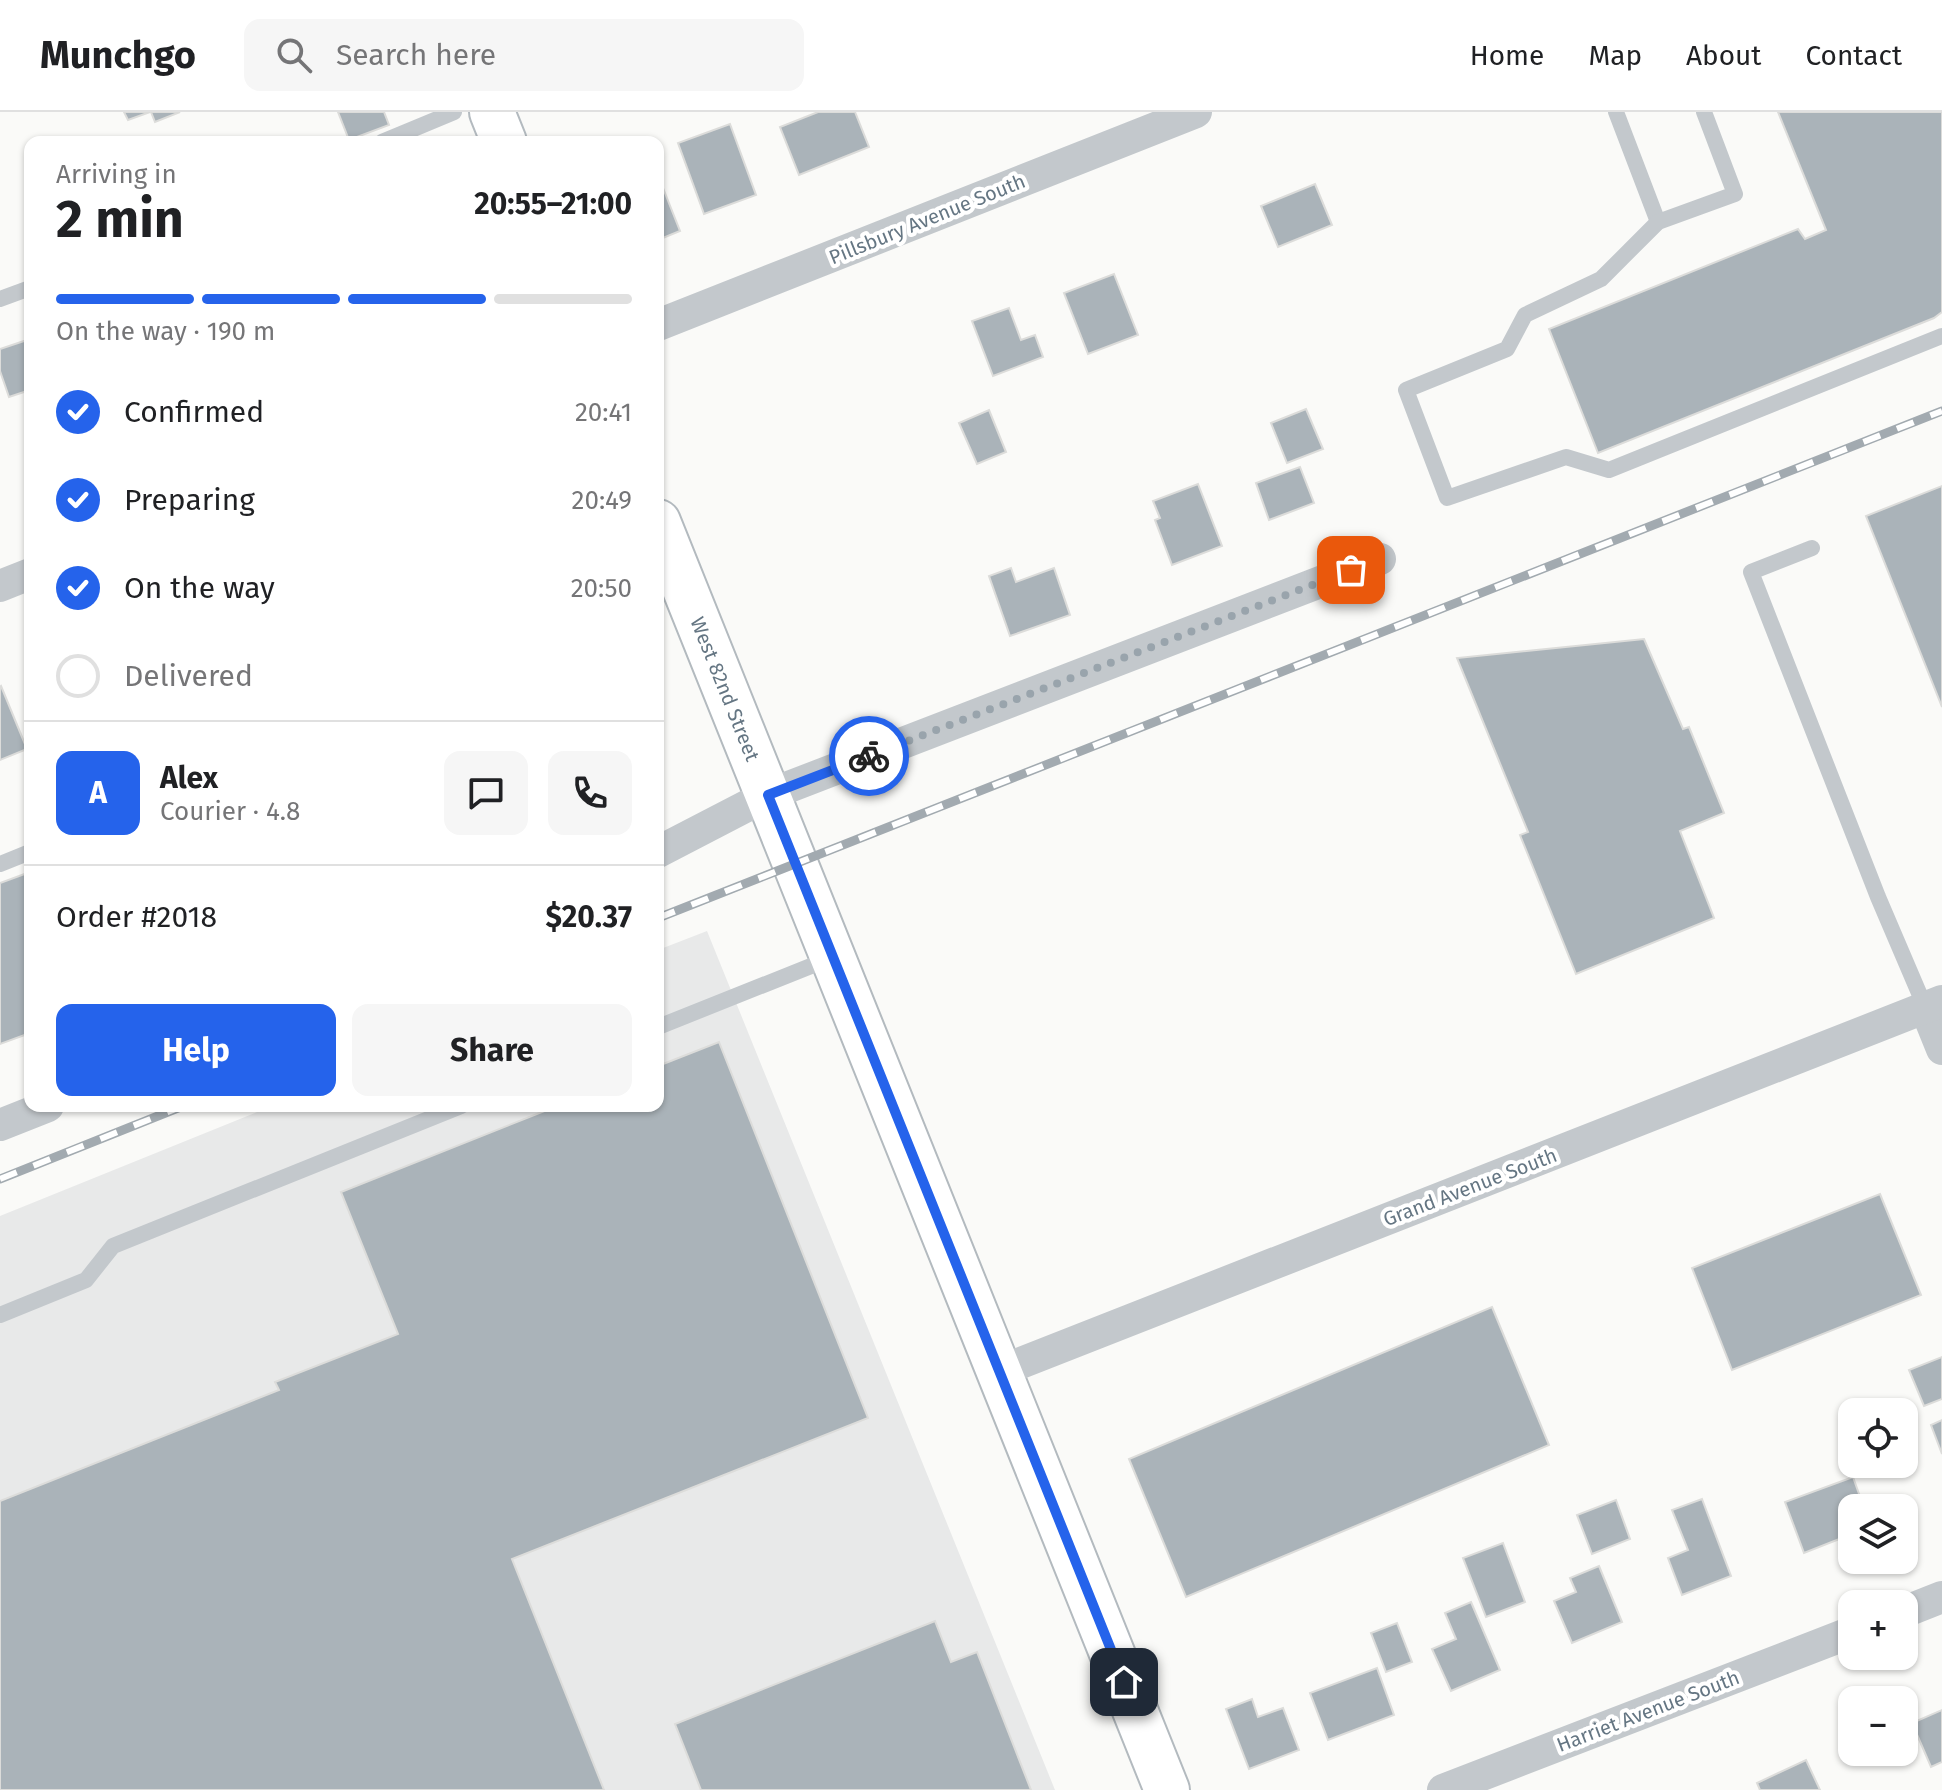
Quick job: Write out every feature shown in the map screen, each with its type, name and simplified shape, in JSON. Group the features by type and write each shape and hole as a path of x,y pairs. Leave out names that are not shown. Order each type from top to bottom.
{"street":[{"path":"492,112 502,136"},
{"name":"Pillsbury Avenue South","path":"664,323 1196,112"},
{"name":"West 82nd Street","path":"664,543 678,593 768,795 1167,1790"},
{"path":"664,849 768,795 1380,559"},
{"path":"0,586 24,576"},
{"path":"1934,1004 1942,1049"},
{"name":"Grand Avenue South","path":"998,1372 1934,1004"},
{"path":"0,1125 33,1112"},
{"path":"1918,1606 1942,1597"},
{"name":"Harriet Avenue South","path":"1443,1790 1838,1637"}],"lane":[{"path":"396,136 454,112"},
{"path":"1616,112 1658,222"},
{"path":"1704,112 1735,194 1658,222 1601,279 1525,315 1507,349 1406,390 1447,498 1566,457 1609,470 1942,336"},
{"path":"0,299 24,290"},
{"path":"1812,548 1751,572 1878,897 1934,1004"},
{"path":"0,864 24,854"},
{"path":"664,1025 833,957"},
{"path":"0,1315 86,1280 113,1246 446,1112"}],"shaded area":[{"path":"707,931 1055,1790 0,1790 0,1216 257,1112 664,1112 664,948"}],"building":[{"path":"124,112 150,112 128,120"},
{"path":"151,112 180,112 155,122"},
{"path":"338,112 384,112 389,125 360,136 347,136"},
{"path":"818,112 855,112 869,147 799,175 780,127"},
{"path":"1778,112 1942,112 1942,312 1934,318 1598,453 1549,329 1798,229 1805,239 1826,230"},
{"path":"730,124 756,195 704,214 678,143"},
{"path":"1315,184 1332,225 1278,247 1261,206"},
{"path":"664,191 680,231 664,238"},
{"path":"1114,274 1138,335 1088,354 1064,293"},
{"path":"1009,308 1021,340 1035,335 1043,357 993,376 972,321"},
{"path":"24,341 24,392 9,397 0,371 0,349"},
{"path":"1306,409 1323,449 1287,463 1271,423"},
{"path":"989,410 1006,452 977,464 959,423"},
{"path":"1300,467 1314,503 1269,520 1256,483"},
{"path":"1198,484 1222,546 1172,565 1155,520 1160,518 1153,501"},
{"path":"1942,486 1942,707 1866,516"},
{"path":"1011,568 1016,582 1054,568 1070,615 1010,636 989,576"},
{"path":"1644,639 1683,729 1689,727 1724,813 1680,831 1714,918 1576,974 1520,835 1528,832 1457,658"},
{"path":"0,687 24,742 24,750 0,760"},
{"path":"24,874 24,1035 0,1044 0,883"},
{"path":"719,1042 868,1418 512,1559 604,1790 0,1790 0,1501 279,1390 275,1382 398,1334 341,1192 542,1112 664,1112 664,1064"},
{"path":"1880,1194 1921,1295 1732,1370 1692,1268"},
{"path":"1492,1307 1549,1445 1186,1597 1129,1459"},
{"path":"1942,1357 1942,1399 1924,1406 1909,1370"},
{"path":"1942,1420 1942,1454 1931,1425"},
{"path":"1850,1478 1853,1478 1859,1494 1838,1494 1838,1540 1804,1553 1785,1502"},
{"path":"1702,1499 1731,1576 1682,1595 1668,1558 1688,1550 1672,1510"},
{"path":"1616,1500 1630,1539 1592,1554 1577,1515"},
{"path":"1503,1543 1525,1602 1486,1617 1463,1558"},
{"path":"1599,1566 1622,1622 1572,1643 1554,1601 1576,1592 1570,1578"},
{"path":"1471,1602 1500,1670 1451,1691 1432,1649 1456,1639 1445,1613"},
{"path":"935,1621 951,1662 977,1652 1031,1790 701,1790 675,1724"},
{"path":"1397,1623 1412,1662 1386,1672 1371,1633"},
{"path":"1377,1668 1394,1715 1328,1740 1310,1693"},
{"path":"1252,1699 1258,1717 1283,1708 1299,1750 1249,1769 1226,1709"},
{"path":"1942,1710 1942,1762 1931,1767 1918,1737 1918,1720"},
{"path":"1806,1760 1820,1790 1760,1790 1757,1783"}],"railway":[{"path":"664,916 1942,411"},
{"path":"0,1179 168,1112"}],"way so far":[{"path":"869,756 1351,570"}],"route":[{"path":"869,756 768,795 1124,1682"}]}
